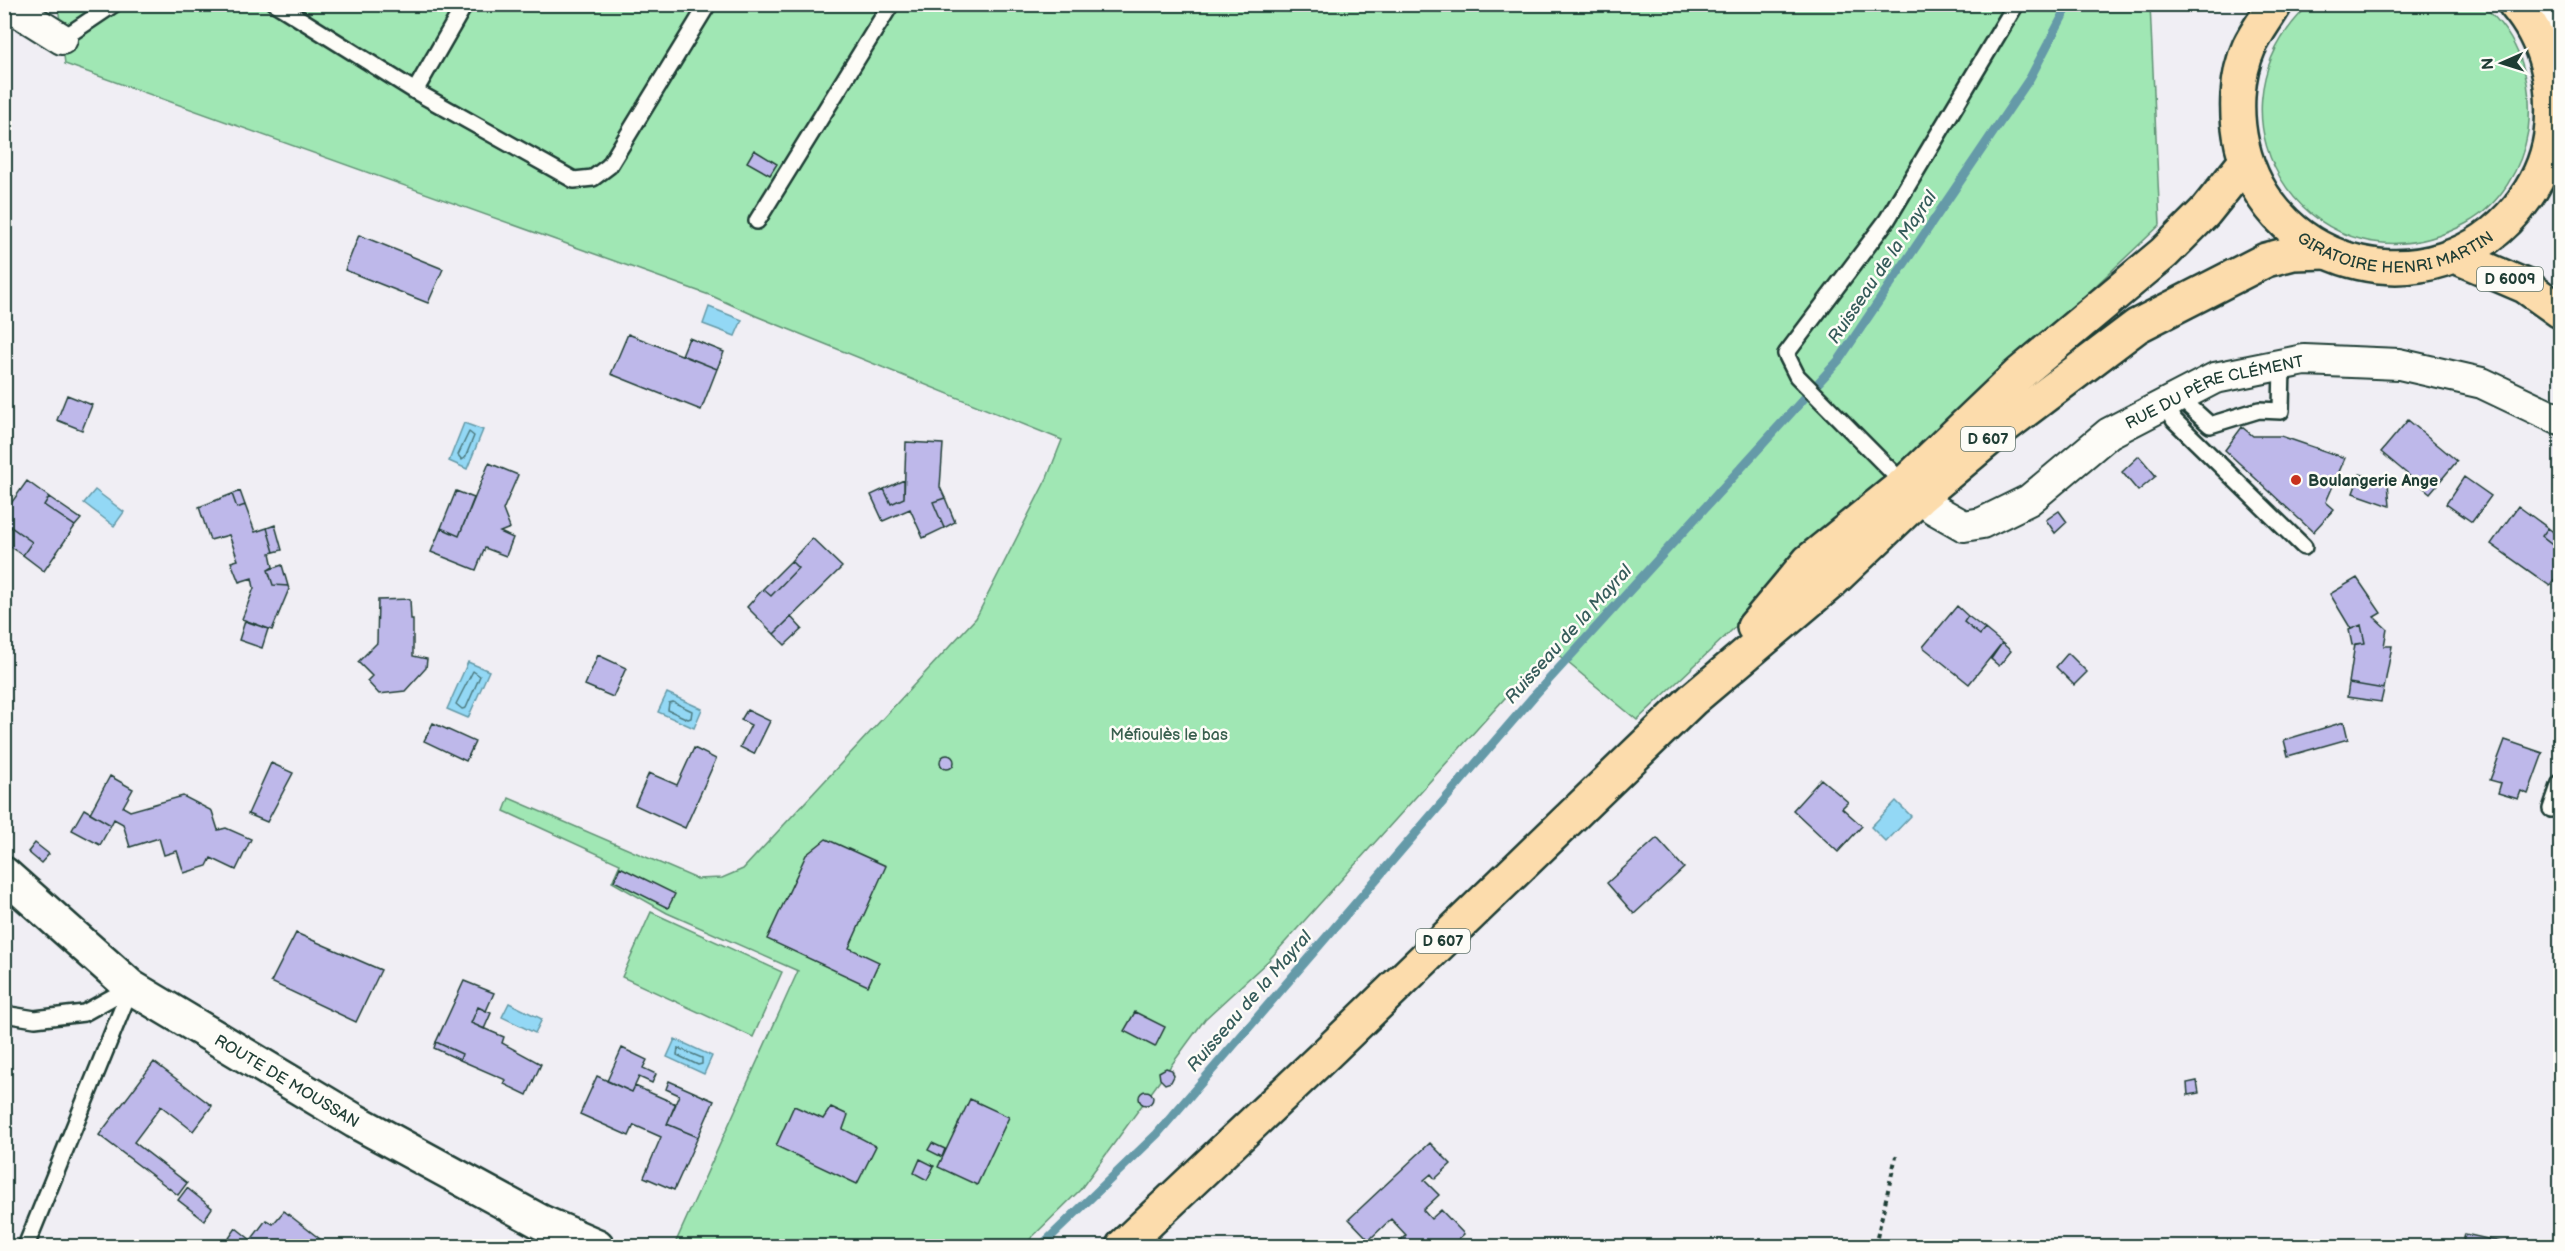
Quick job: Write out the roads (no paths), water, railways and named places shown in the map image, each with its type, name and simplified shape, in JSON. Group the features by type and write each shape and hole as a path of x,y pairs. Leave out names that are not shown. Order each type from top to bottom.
{"main road":[{"name":"GIRATOIRE HENRI MARTIN","path":"2275,4 2249,48 2238,90 2238,129 2246,161 2262,195 2283,221 2327,252 2362,264 2402,268 2429,264 2456,256 2487,238 2505,224 2527,197 2539,177 2554,164 2553,89 2546,59 2524,14 2515,4"},
{"name":"D 607","path":"1123,1246 1326,1054 1692,700 1829,584 1911,491 2019,375 2164,253 2205,212 2246,161"},
{"name":"D 607","path":"1911,491 2002,428 2137,326 2266,260 2292,253 2327,252"},
{"name":"D 6009","path":"2456,256 2525,286 2560,311"},
{"name":"D 607","path":"1112,1246 1192,1180"}],"street":[{"path":"6,4 62,39"},
{"path":"2539,41 2550,4"},
{"name":"RUE DU PÈRE CLÉMENT","path":"1911,491 1964,526 1982,523 2029,500 2109,433 2215,378 2304,360 2399,364 2482,383 2560,420"},
{"name":"ROUTE DE MOUSSAN","path":"4,874 131,987 355,1121 541,1222 597,1246"}],"lane":[{"path":"62,39 114,4"},
{"path":"276,4 415,91 574,180 593,178 609,166 708,4"},
{"path":"415,91 465,4"},
{"path":"758,221 891,4"},
{"path":"1911,491 1797,376 1786,354 1887,220 2016,4"},
{"path":"2173,400 2210,425 2259,410 2281,411 2282,364"},
{"path":"2173,400 2174,420 2304,547"},
{"path":"2551,809 2560,783"},
{"path":"4,1014 35,1019 84,1013 131,987"},
{"path":"26,1246 131,987"}],"water":[{"path":"709,307 742,320 735,336 703,324"},
{"path":"464,423 483,430 467,469 449,461"},
{"path":"95,490 124,512 114,526 84,503"},
{"path":"468,662 489,671 468,718 447,709"},
{"path":"667,693 702,709 694,728 658,712"},
{"path":"1896,801 1911,816 1886,842 1871,827"},
{"path":"509,1003 542,1019 535,1033 502,1017"},
{"path":"675,1039 712,1056 704,1074 667,1057"}],"waterway":[{"name":"Ruisseau de la Mayral","path":"1041,1246 1157,1134 1533,697 1839,360 2030,78 2069,4"}],"place":[{"name":"Boulangerie Ange","path":"2296,480"}],"park label":[{"name":"Méfioulès le bas","path":"1169,734"}]}
